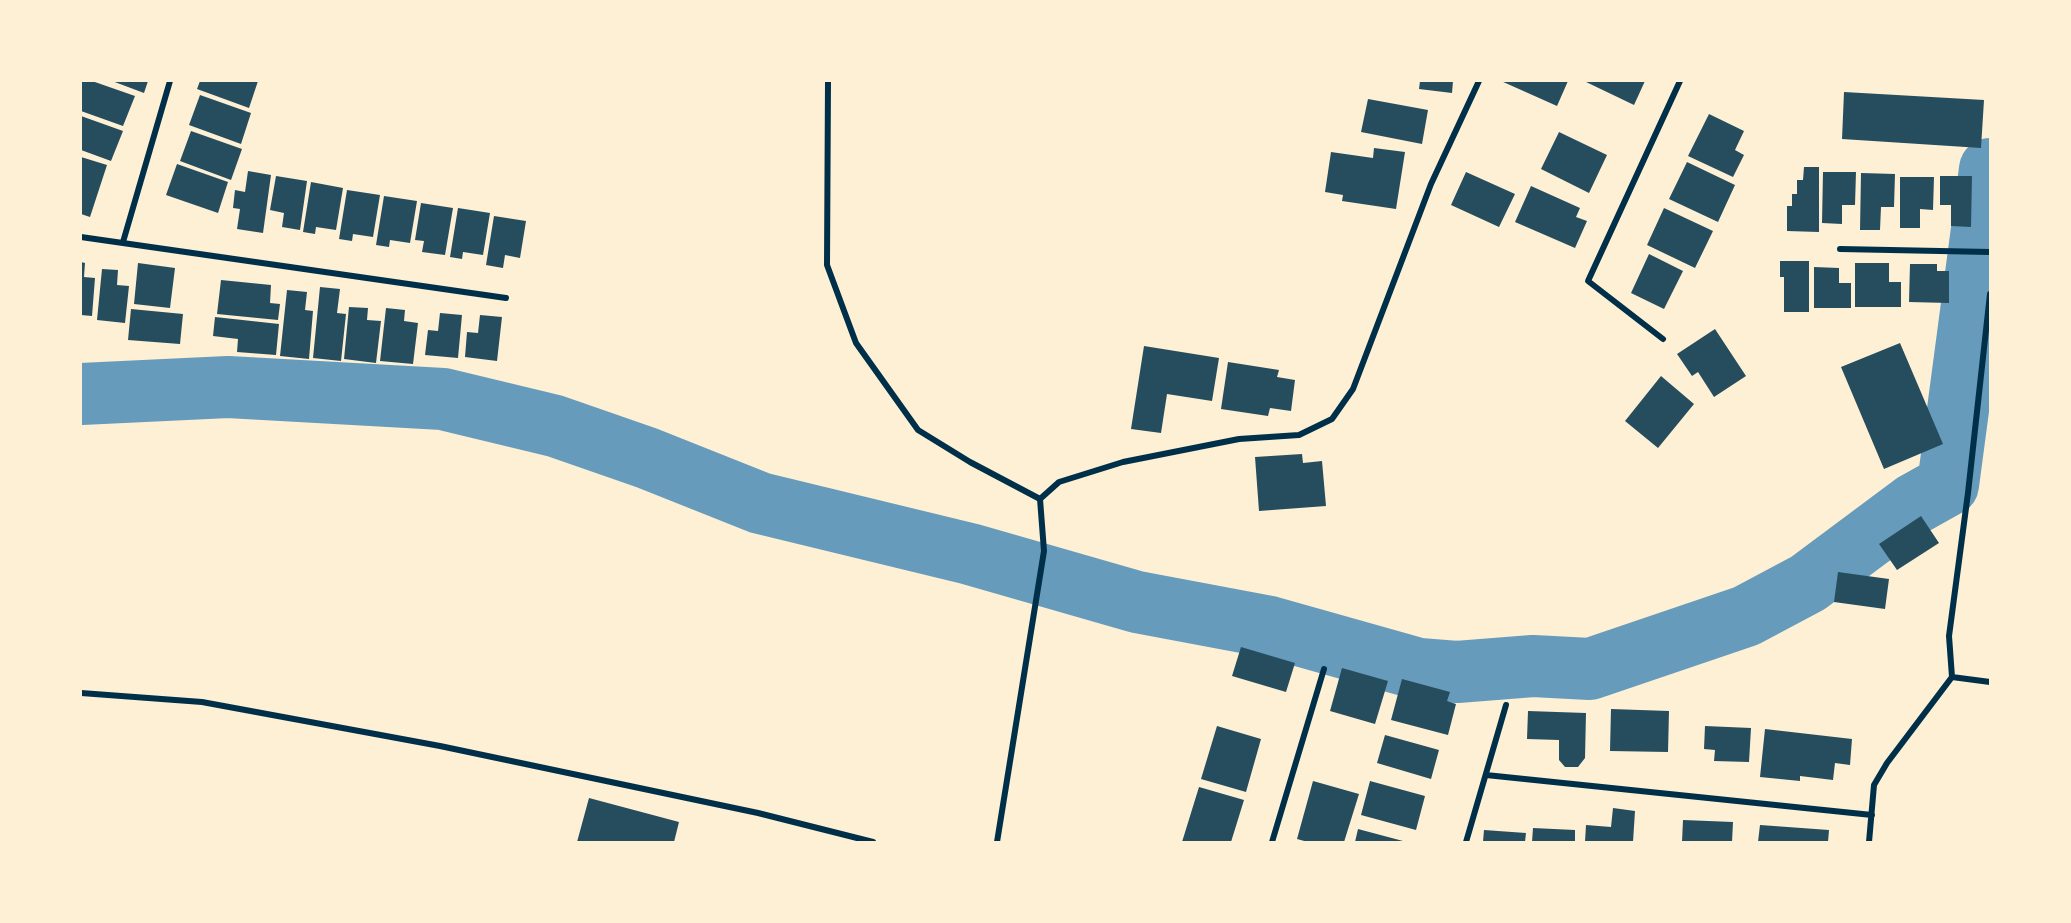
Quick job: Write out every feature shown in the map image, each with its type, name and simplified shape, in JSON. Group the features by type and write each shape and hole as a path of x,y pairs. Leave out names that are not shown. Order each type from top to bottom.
{"street":[{"path":"123,242 170,81"},
{"path":"828,81 827,265 856,343 918,430 970,462 1040,499"},
{"path":"1040,499 1059,482 1123,462 1239,439 1299,435 1332,419 1353,389 1431,183 1479,81"},
{"path":"1663,339 1588,281 1680,81"},
{"path":"81,237 506,298"},
{"path":"1840,249 1990,252"},
{"path":"1869,842 1874,785 1887,764 1952,678 1948,636 1968,493 1990,294"},
{"path":"997,842 1044,551 1040,499"},
{"path":"1272,842 1324,669"},
{"path":"1952,678 1990,682"},
{"path":"81,693 202,702 406,740 758,813 873,842"},
{"path":"1466,842 1506,705"},
{"path":"1486,775 1872,815"}],"building":[{"path":"82,81 92,81 135,96 123,126 81,111"},
{"path":"112,81 148,81 144,93"},
{"path":"200,81 258,81 249,108 197,89"},
{"path":"1420,81 1453,81 1452,93 1419,89"},
{"path":"1501,81 1568,81 1557,106"},
{"path":"1584,81 1645,81 1634,105"},
{"path":"1844,92 1984,100 1981,148 1842,139"},
{"path":"200,95 251,113 241,144 189,125"},
{"path":"1368,99 1428,110 1422,144 1361,132"},
{"path":"1709,114 1744,131 1735,150 1744,155 1733,177 1688,156"},
{"path":"81,116 123,131 111,161 81,150"},
{"path":"191,131 242,149 231,180 180,161"},
{"path":"1559,132 1607,155 1589,193 1541,169"},
{"path":"1374,148 1405,152 1396,209 1342,201 1343,195 1325,192 1331,152 1373,158"},
{"path":"81,157 107,165 90,217 81,214"},
{"path":"1687,162 1735,185 1718,222 1669,199"},
{"path":"177,164 228,182 218,213 166,195"},
{"path":"1804,167 1819,167 1819,232 1787,231 1787,206 1792,206 1792,194 1797,194 1797,180 1803,180"},
{"path":"248,171 271,175 263,233 237,229 240,209 233,208 235,190 245,192"},
{"path":"1466,172 1515,194 1499,227 1451,205"},
{"path":"1823,172 1856,172 1855,205 1842,205 1842,224 1822,223"},
{"path":"1861,173 1895,174 1894,207 1881,207 1880,230 1860,230"},
{"path":"276,176 307,181 300,230 282,227 284,213 270,210"},
{"path":"1940,176 1972,176 1971,227 1951,226 1951,205 1940,205"},
{"path":"1900,177 1934,177 1933,210 1920,209 1920,228 1900,228"},
{"path":"311,182 343,188 336,230 316,227 315,234 303,232"},
{"path":"1531,186 1580,208 1576,217 1587,221 1575,248 1515,222"},
{"path":"347,190 380,195 373,237 353,234 352,241 339,239"},
{"path":"384,196 417,201 410,243 390,240 389,247 376,245"},
{"path":"421,203 453,208 445,255 422,252 424,241 415,240"},
{"path":"458,208 490,213 483,255 463,252 462,259 450,257"},
{"path":"1664,208 1713,231 1695,268 1647,245"},
{"path":"494,216 526,221 520,258 505,255 503,268 486,265"},
{"path":"1649,254 1683,271 1664,309 1631,293"},
{"path":"1780,261 1809,261 1809,312 1784,312 1784,277 1780,277"},
{"path":"81,262 85,263 84,277 95,278 92,316 81,315"},
{"path":"138,263 175,268 170,308 134,304"},
{"path":"1855,263 1889,263 1889,282 1901,282 1901,307 1855,307"},
{"path":"1910,264 1937,264 1937,271 1949,271 1949,303 1909,302"},
{"path":"1814,267 1839,268 1839,283 1851,283 1851,308 1814,308"},
{"path":"102,269 118,270 117,285 129,286 125,323 97,320"},
{"path":"221,280 271,285 270,303 280,304 278,320 217,314"},
{"path":"320,287 340,289 337,313 346,314 341,361 313,358"},
{"path":"287,290 307,292 305,310 313,311 309,359 280,356"},
{"path":"349,307 368,308 367,320 381,321 376,363 344,359"},
{"path":"386,308 405,310 404,321 418,323 413,364 380,361"},
{"path":"131,309 183,314 180,344 128,340"},
{"path":"440,313 462,315 458,358 425,355 428,330 438,331"},
{"path":"480,315 502,317 497,361 465,357 467,332 478,333"},
{"path":"215,317 279,324 276,355 237,352 238,339 213,336"},
{"path":"1715,329 1746,376 1714,397 1698,372 1692,376 1677,354"},
{"path":"1900,343 1943,444 1884,469 1841,367"},
{"path":"1144,346 1219,358 1212,401 1167,394 1161,433 1131,429"},
{"path":"1228,362 1279,370 1277,377 1295,380 1291,411 1270,408 1268,416 1221,409"},
{"path":"1661,376 1694,404 1658,448 1625,421"},
{"path":"1302,454 1303,463 1322,461 1326,506 1259,511 1255,457"},
{"path":"1921,516 1939,543 1897,570 1879,544"},
{"path":"1838,572 1889,579 1885,609 1834,602"},
{"path":"1241,647 1295,663 1286,692 1232,676"},
{"path":"1342,668 1388,681 1375,724 1330,711"},
{"path":"1402,679 1450,692 1447,701 1456,704 1448,735 1391,720"},
{"path":"1611,709 1669,711 1668,752 1610,751"},
{"path":"1528,711 1586,713 1585,758 1578,767 1565,767 1559,760 1559,740 1527,739"},
{"path":"1217,726 1261,739 1246,792 1201,779"},
{"path":"1705,726 1751,728 1749,762 1714,761 1715,750 1704,749"},
{"path":"1765,729 1852,739 1850,765 1835,763 1833,780 1800,776 1800,781 1760,777"},
{"path":"1385,735 1439,750 1431,779 1377,763"},
{"path":"1313,781 1359,794 1344,842 1308,842 1297,839"},
{"path":"1370,781 1425,796 1416,830 1361,815"},
{"path":"1199,787 1244,800 1231,842 1182,842"},
{"path":"589,798 679,822 674,842 577,842"},
{"path":"1613,808 1635,811 1633,842 1585,842 1586,825 1611,827"},
{"path":"1683,820 1733,822 1732,842 1682,842"},
{"path":"1760,825 1829,830 1828,842 1758,842"},
{"path":"1533,828 1575,830 1575,842 1532,842"},
{"path":"1358,829 1403,841 1403,842 1355,842"},
{"path":"1484,830 1526,833 1525,842 1483,842"}],"waterway":[{"path":"81,394 228,387 443,399 555,426 647,458 760,503 970,554 1137,602 1270,627 1419,669 1457,672 1533,666 1590,669 1746,616 1808,583 1914,504 1948,485 1990,169"}]}
